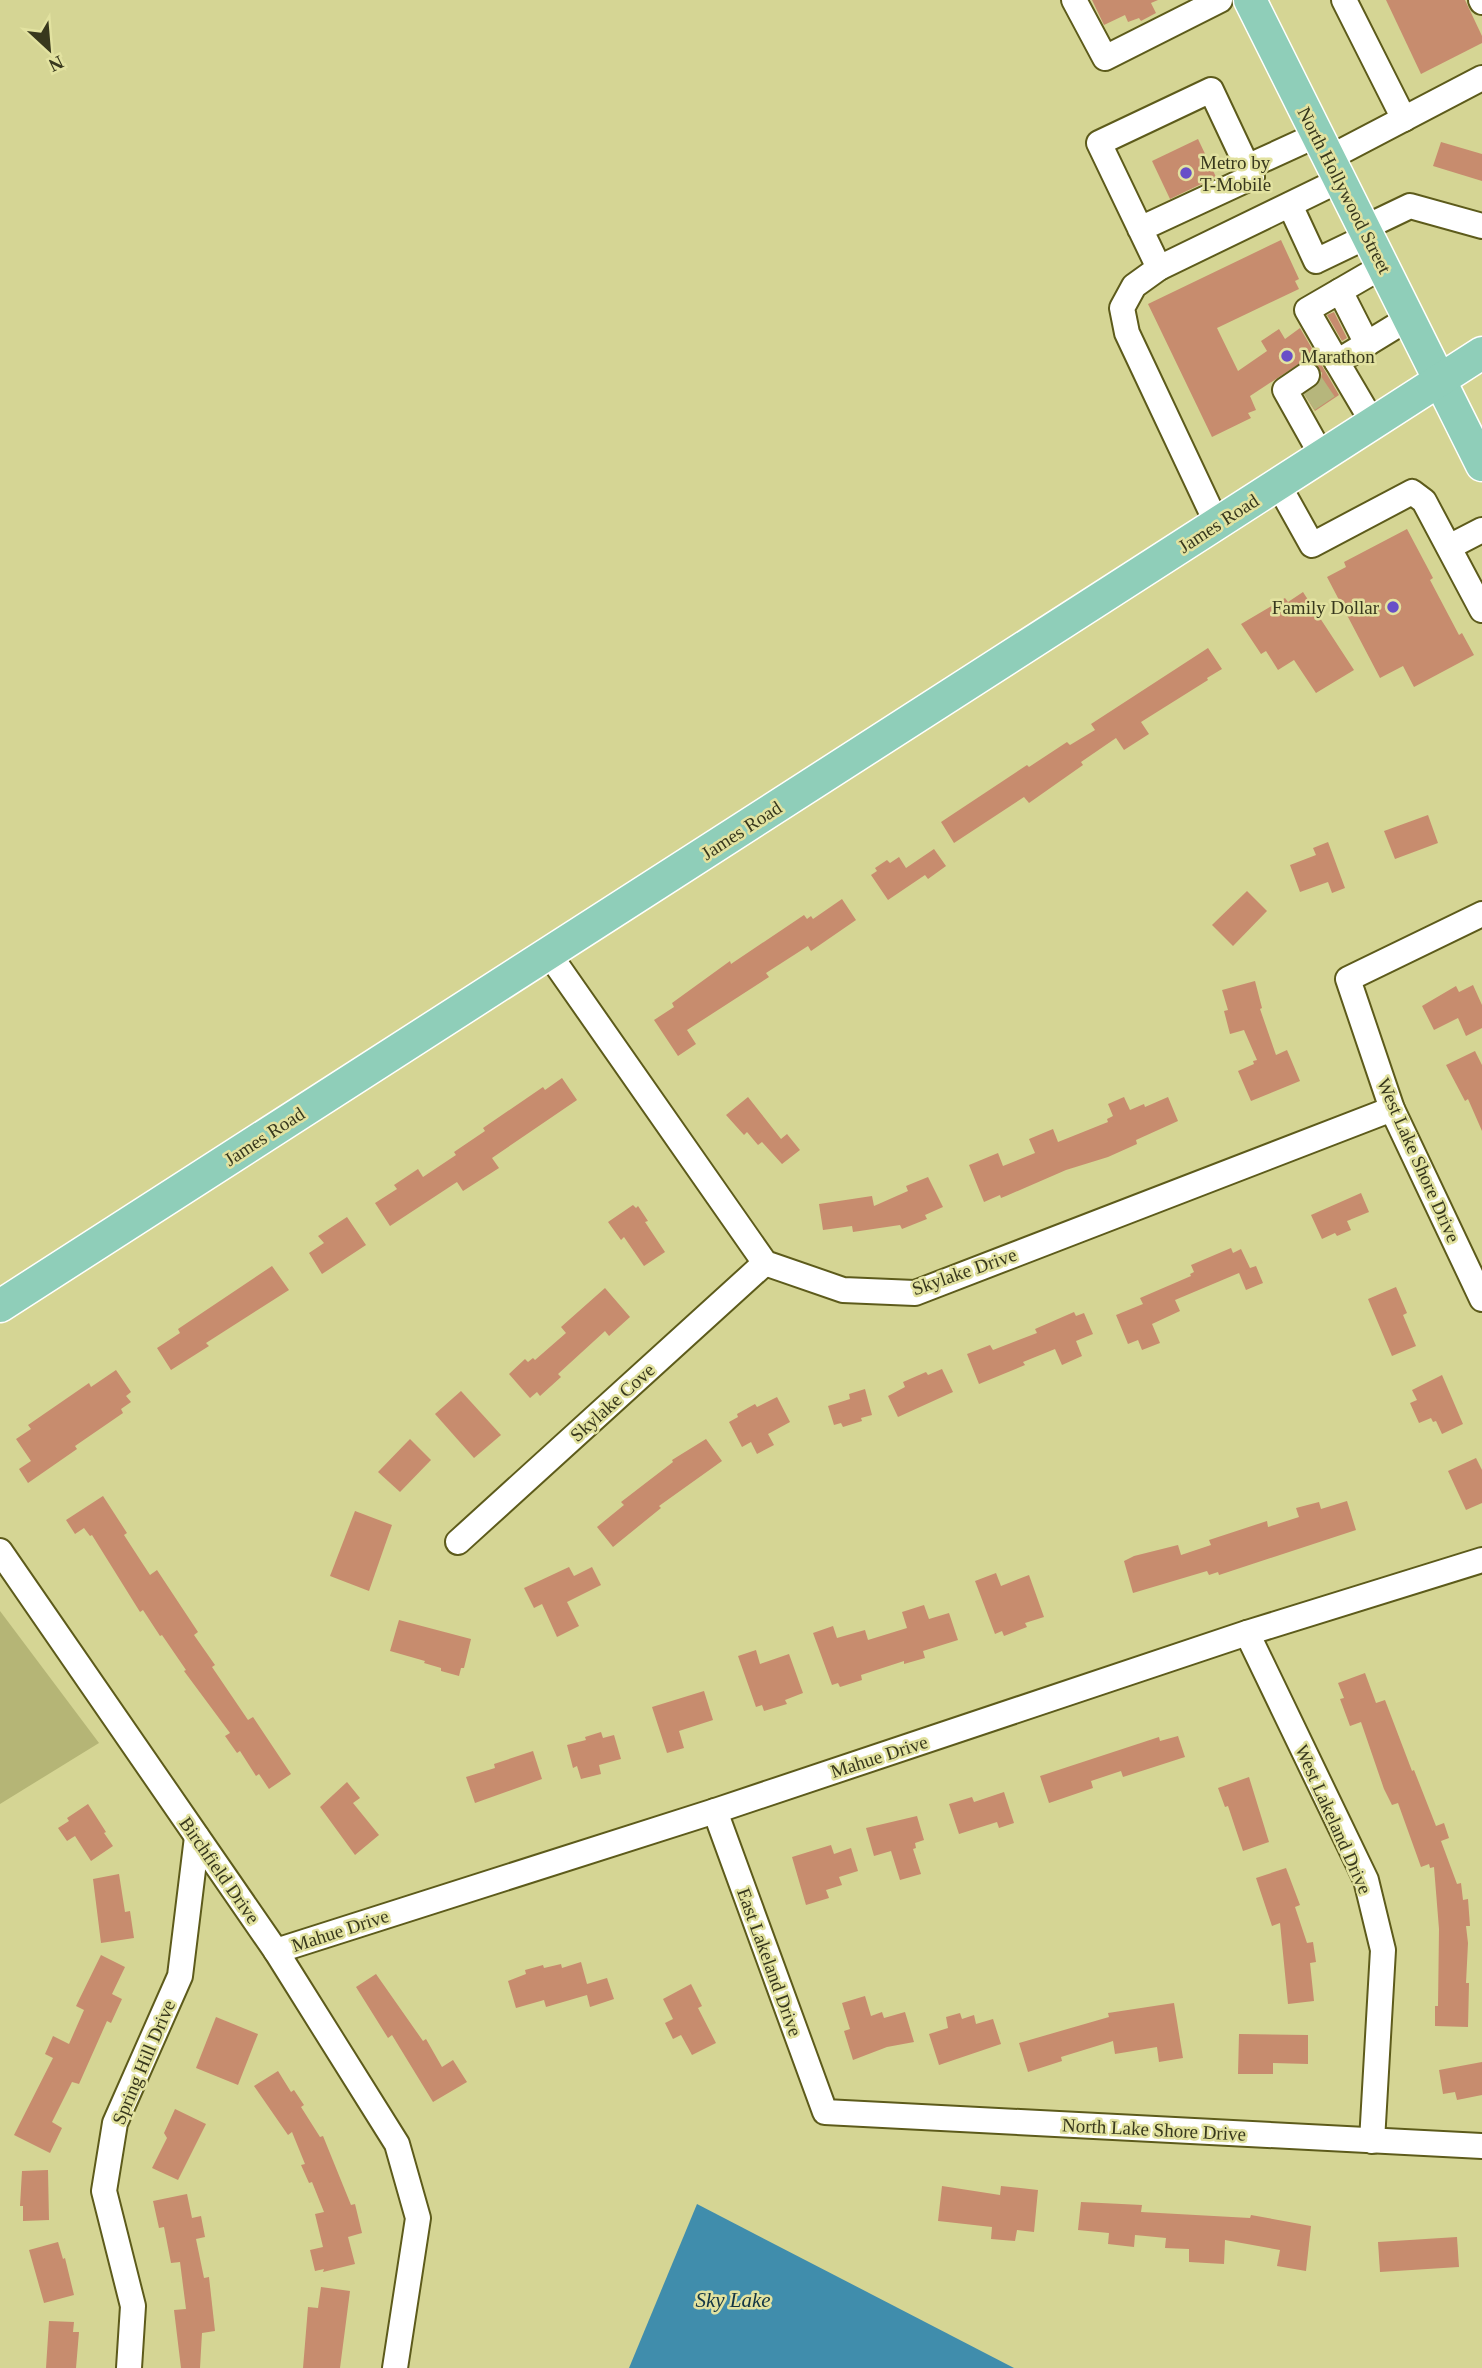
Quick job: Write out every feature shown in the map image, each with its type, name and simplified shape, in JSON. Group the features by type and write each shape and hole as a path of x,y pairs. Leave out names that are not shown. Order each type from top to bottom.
{"main road":[{"name":"North Hollywood Street","path":"1250,0 1479,453"},
{"name":"James Road","path":"0,1306 1482,353"}],"street":[{"path":"1074,0 1105,58 1220,0"},
{"path":"1344,0 1404,119"},
{"path":"1247,167 1329,158 1482,78"},
{"path":"1140,229 1252,177 1211,90 1099,143 1158,268"},
{"path":"1217,524 1127,333 1122,308 1134,286 1158,268 1290,205 1329,158"},
{"path":"1290,205 1316,261 1410,206 1482,226"},
{"path":"1373,423 1335,373 1307,310 1383,266"},
{"path":"1340,291 1367,344"},
{"path":"1322,456 1304,409 1284,390 1335,373 1367,344 1409,318"},
{"path":"1278,484 1312,545 1412,492 1424,501 1482,610"},
{"path":"1449,547 1482,530"},
{"name":"West Lake Shore Drive","path":"1482,914 1348,979 1392,1109 1482,1298"},
{"path":"548,954 765,1263"},
{"name":"Skylake Drive","path":"765,1263 843,1290 915,1293 1392,1109"},
{"name":"Skylake Cove","path":"458,1542 765,1263"},
{"name":"Birchfield Drive","path":"0,1551 276,1951 397,2144 418,2218 396,2368"},
{"name":"Mahue Drive","path":"276,1951 715,1811 1247,1633 1482,1560"},
{"name":"West Lakeland Drive","path":"1247,1633 1366,1880 1384,1950 1372,2141"},
{"name":"East Lakeland Drive","path":"715,1811 825,2112"},
{"name":"Spring Hill Drive","path":"130,2368 133,2306 104,2191 115,2123 180,1976 197,1838"},
{"name":"North Lake Shore Drive","path":"825,2112 1482,2146"}],"shaded area":[{"path":"0,1611 99,1743 0,1804"}],"water":[{"name":"Sky Lake","path":"697,2204 1014,2368 629,2368"}],"building":[{"path":"1092,0 1158,0 1151,3 1156,13 1141,21 1139,18 1128,22 1125,15 1104,25"},
{"path":"1386,0 1465,0 1482,36 1482,43 1421,74"},
{"name":"Metro by T-Mobile","path":"1198,139 1216,177 1170,199 1152,161"},
{"path":"1441,142 1482,154 1482,181 1433,166"},
{"path":"1281,240 1299,279 1295,281 1299,289 1217,328 1238,371 1267,351 1261,341 1279,329 1285,339 1300,328 1339,395 1315,411 1305,395 1320,382 1322,373 1314,362 1305,360 1250,396 1256,410 1248,413 1251,418 1212,437 1148,304"},
{"path":"1334,312 1347,338 1342,341 1327,315"},
{"name":"Family Dollar","path":"1407,529 1459,635 1462,633 1474,655 1414,687 1403,666 1380,678 1327,577 1346,567 1344,562"},
{"path":"1303,592 1354,670 1316,693 1294,660 1278,670 1266,651 1261,654 1241,624 1285,598 1288,602"},
{"path":"1208,648 1222,669 1141,722 1149,734 1124,750 1116,738 1029,803 1024,797 954,843 941,822 1027,765 1029,767 1067,742 1070,745 1095,730 1091,724"},
{"path":"1428,815 1438,843 1395,859 1384,831"},
{"path":"1328,842 1345,888 1332,893 1328,882 1300,892 1290,865 1316,855 1313,848"},
{"path":"934,849 946,866 928,879 925,875 888,900 871,875 877,871 875,868 887,860 890,863 899,857 906,868"},
{"path":"1247,891 1267,911 1233,946 1212,925"},
{"path":"842,899 856,920 811,951 808,946 766,973 769,977 687,1030 696,1044 678,1056 654,1020 674,1007 672,1003 730,961 731,964 804,915 807,919 811,916 813,919"},
{"path":"1255,981 1262,1008 1260,1009 1276,1055 1287,1050 1300,1081 1251,1101 1238,1071 1257,1060 1244,1030 1230,1034 1224,1011 1228,1010 1222,990"},
{"path":"1473,985 1482,1005 1482,1028 1466,1036 1458,1018 1434,1030 1422,1006 1456,986 1459,992"},
{"path":"1475,1051 1482,1065 1482,1131 1468,1099 1465,1101 1446,1065"},
{"path":"562,1078 577,1100 492,1158 499,1168 463,1191 457,1182 390,1226 375,1203 397,1189 394,1185 418,1169 423,1177 456,1155 454,1152 485,1131 483,1128 543,1087 545,1090"},
{"path":"748,1097 781,1139 787,1134 800,1150 782,1164 762,1142 758,1145 747,1132 744,1135 726,1115"},
{"path":"1124,1097 1130,1110 1168,1097 1178,1121 1136,1140 1137,1144 1108,1157 1066,1170 1001,1198 1000,1195 984,1202 969,1165 998,1153 1003,1166 1035,1153 1029,1139 1053,1129 1058,1142 1108,1122 1107,1119 1113,1116 1108,1104"},
{"path":"928,1177 943,1207 925,1215 927,1219 902,1229 900,1225 853,1232 852,1226 823,1230 819,1204 872,1196 874,1206 908,1191 906,1186"},
{"path":"1361,1193 1369,1212 1347,1221 1351,1230 1322,1239 1311,1215"},
{"path":"633,1205 636,1208 638,1206 665,1252 644,1266 624,1237 621,1240 608,1222"},
{"path":"347,1217 366,1245 322,1274 309,1253 324,1243 318,1236"},
{"path":"1231,1248 1233,1253 1241,1249 1250,1268 1256,1266 1263,1283 1246,1290 1239,1273 1175,1300 1180,1311 1152,1324 1160,1343 1142,1350 1138,1340 1128,1344 1116,1315 1143,1304 1140,1298 1191,1276 1194,1272 1191,1265"},
{"path":"272,1266 289,1290 206,1343 209,1346 171,1370 157,1348 180,1333 178,1329"},
{"path":"1396,1287 1407,1313 1403,1315 1416,1346 1392,1356 1368,1299"},
{"path":"605,1288 630,1317 609,1336 605,1331 558,1374 561,1377 540,1396 537,1392 530,1398 509,1374 525,1359 528,1362 533,1358 535,1360 566,1333 561,1327"},
{"path":"1074,1312 1076,1316 1084,1313 1093,1334 1076,1341 1082,1356 1062,1365 1055,1349 979,1384 967,1354 990,1345 993,1350 1037,1333 1035,1329"},
{"path":"942,1369 953,1392 898,1417 888,1396 905,1387 903,1382 926,1372 928,1375"},
{"path":"116,1370 131,1392 126,1396 131,1402 121,1409 123,1413 28,1483 19,1469 31,1461 16,1439 31,1429 28,1425 89,1383 91,1387"},
{"path":"1442,1375 1463,1424 1442,1434 1436,1421 1433,1422 1431,1418 1419,1423 1410,1403 1417,1400 1412,1390"},
{"path":"865,1389 872,1415 843,1427 841,1423 834,1425 828,1406 850,1399 849,1394"},
{"path":"461,1391 501,1435 474,1458 435,1414"},
{"path":"777,1397 790,1422 768,1434 774,1445 757,1454 751,1442 742,1447 729,1422 755,1404 757,1407"},
{"path":"410,1439 431,1460 400,1492 378,1472"},
{"path":"706,1439 722,1461 659,1506 661,1508 613,1547 597,1527 624,1505 621,1502 673,1462 672,1460"},
{"path":"1476,1458 1482,1470 1482,1503 1466,1510 1448,1471"},
{"path":"103,1496 150,1575 157,1570 198,1632 194,1635 215,1665 212,1667 248,1720 253,1717 291,1774 269,1789 225,1736 230,1733 184,1671 186,1670 162,1635 160,1636 143,1610 140,1612 92,1535 84,1528 75,1534 66,1520"},
{"path":"1347,1501 1356,1530 1219,1575 1218,1572 1209,1575 1207,1571 1133,1593 1124,1561 1134,1556 1178,1545 1181,1555 1211,1545 1209,1540 1267,1521 1268,1527 1299,1517 1296,1508 1319,1502 1321,1509"},
{"path":"355,1511 392,1525 369,1591 330,1576"},
{"path":"569,1567 574,1576 592,1567 601,1585 567,1602 579,1626 557,1637 542,1604 534,1608 524,1588"},
{"path":"996,1573 1001,1586 1029,1575 1044,1617 1025,1623 1027,1627 1004,1636 1002,1631 995,1634 975,1581"},
{"path":"924,1605 929,1619 949,1613 958,1640 923,1651 925,1658 904,1664 904,1661 861,1675 862,1680 840,1687 838,1683 832,1685 813,1633 833,1626 837,1638 865,1630 868,1640 907,1628 902,1612"},
{"path":"399,1620 471,1639 464,1668 461,1668 459,1676 441,1671 441,1668 424,1663 425,1661 390,1651"},
{"path":"756,1650 760,1664 789,1654 803,1693 785,1700 787,1704 764,1711 762,1705 756,1707 738,1656"},
{"path":"1365,1673 1376,1703 1385,1700 1436,1826 1444,1823 1449,1838 1441,1841 1457,1884 1461,1883 1463,1900 1468,1899 1468,2027 1435,2026 1435,2006 1438,2006 1439,1929 1434,1867 1430,1868 1429,1864 1421,1867 1398,1803 1392,1805 1384,1789 1361,1722 1350,1726 1340,1699 1344,1698 1338,1683"},
{"path":"704,1691 713,1720 679,1731 684,1748 667,1753 652,1707"},
{"path":"601,1732 603,1738 614,1735 621,1759 599,1765 601,1774 581,1779 577,1766 573,1768 567,1745 586,1740 585,1737"},
{"path":"1178,1736 1185,1757 1123,1777 1121,1771 1091,1781 1093,1788 1049,1803 1040,1776 1159,1737 1160,1741"},
{"path":"533,1751 542,1779 475,1803 466,1777 495,1768 494,1764"},
{"path":"1249,1777 1269,1842 1243,1851 1228,1806 1225,1807 1218,1788"},
{"path":"347,1782 360,1798 353,1803 379,1835 355,1855 320,1807"},
{"path":"1004,1792 1014,1823 999,1828 997,1822 959,1834 949,1804 972,1797 974,1802"},
{"path":"88,1804 113,1846 91,1861 75,1836 67,1841 58,1828 69,1821 67,1818"},
{"path":"917,1816 924,1840 915,1843 916,1848 913,1849 921,1874 900,1880 891,1851 874,1856 866,1828"},
{"path":"831,1845 834,1854 851,1848 858,1871 839,1877 842,1885 826,1890 829,1898 806,1905 792,1857"},
{"path":"1286,1868 1300,1905 1295,1907 1307,1943 1313,1942 1316,1962 1310,1963 1314,2001 1288,2004 1280,1923 1272,1926 1256,1878"},
{"path":"119,1874 125,1912 130,1911 134,1938 101,1943 93,1879"},
{"path":"101,1955 125,1967 112,1994 122,1999 111,2023 107,2021 79,2084 72,2082 52,2122 62,2128 50,2153 14,2135 53,2058 45,2054 53,2036 69,2044 84,2010 76,2006"},
{"path":"581,1962 587,1984 607,1978 614,1999 590,2007 587,1995 546,2007 544,2000 516,2008 508,1981 526,1974 525,1970 543,1965 544,1968 561,1964 562,1968"},
{"path":"376,1974 423,2041 426,2039 442,2067 453,2060 467,2082 433,2102 392,2035 388,2038 356,1987"},
{"path":"691,1984 702,2006 698,2008 716,2043 692,2055 681,2035 673,2039 665,2023 673,2019 663,1999"},
{"path":"865,1996 871,2016 882,2012 884,2018 905,2012 914,2042 887,2047 853,2060 844,2031 850,2029 842,2003"},
{"path":"1174,2003 1183,2058 1159,2062 1157,2047 1115,2054 1113,2041 1061,2057 1062,2061 1028,2072 1019,2043 1109,2017 1108,2013"},
{"path":"960,2013 962,2019 974,2015 976,2024 993,2019 1001,2044 939,2065 929,2034 948,2028 946,2017"},
{"path":"216,2017 258,2034 238,2085 196,2068"},
{"path":"1239,2034 1308,2035 1308,2064 1273,2063 1273,2074 1238,2074"},
{"path":"1482,2062 1482,2095 1457,2100 1455,2092 1443,2094 1439,2070"},
{"path":"278,2071 291,2092 294,2090 304,2105 301,2107 320,2137 323,2136 351,2205 355,2204 362,2233 348,2237 355,2264 323,2272 324,2269 315,2271 310,2250 323,2247 315,2214 324,2212 312,2182 309,2183 301,2165 305,2164 292,2132 288,2135 254,2086"},
{"path":"175,2109 206,2124 178,2180 152,2168 167,2138 164,2133"},
{"path":"48,2170 49,2220 23,2221 23,2206 20,2206 22,2171"},
{"path":"942,2186 1000,2195 1001,2186 1038,2190 1034,2232 1017,2230 1015,2241 991,2239 992,2227 938,2221"},
{"path":"187,2194 192,2218 201,2216 205,2237 196,2239 204,2278 209,2277 215,2331 202,2333 200,2368 181,2368 174,2310 186,2309 180,2262 171,2263 164,2227 159,2228 153,2201"},
{"path":"1081,2202 1142,2205 1141,2212 1250,2218 1251,2215 1311,2226 1306,2271 1277,2266 1280,2250 1225,2240 1224,2264 1189,2262 1189,2249 1165,2248 1166,2238 1135,2235 1134,2247 1108,2244 1109,2233 1078,2230"},
{"path":"1457,2237 1459,2267 1380,2272 1378,2242"},
{"path":"58,2242 74,2295 44,2303 29,2250"},
{"path":"321,2287 350,2291 340,2368 303,2368 308,2307 318,2308"},
{"path":"49,2321 74,2322 73,2332 79,2332 76,2368 46,2368"}],"tunnel":[{"path":"1308,400 1339,379"}],"place":[{"name":"Metro by T-Mobile","path":"1186,173"},
{"name":"Marathon","path":"1287,356"},
{"name":"Family Dollar","path":"1393,607"}]}
